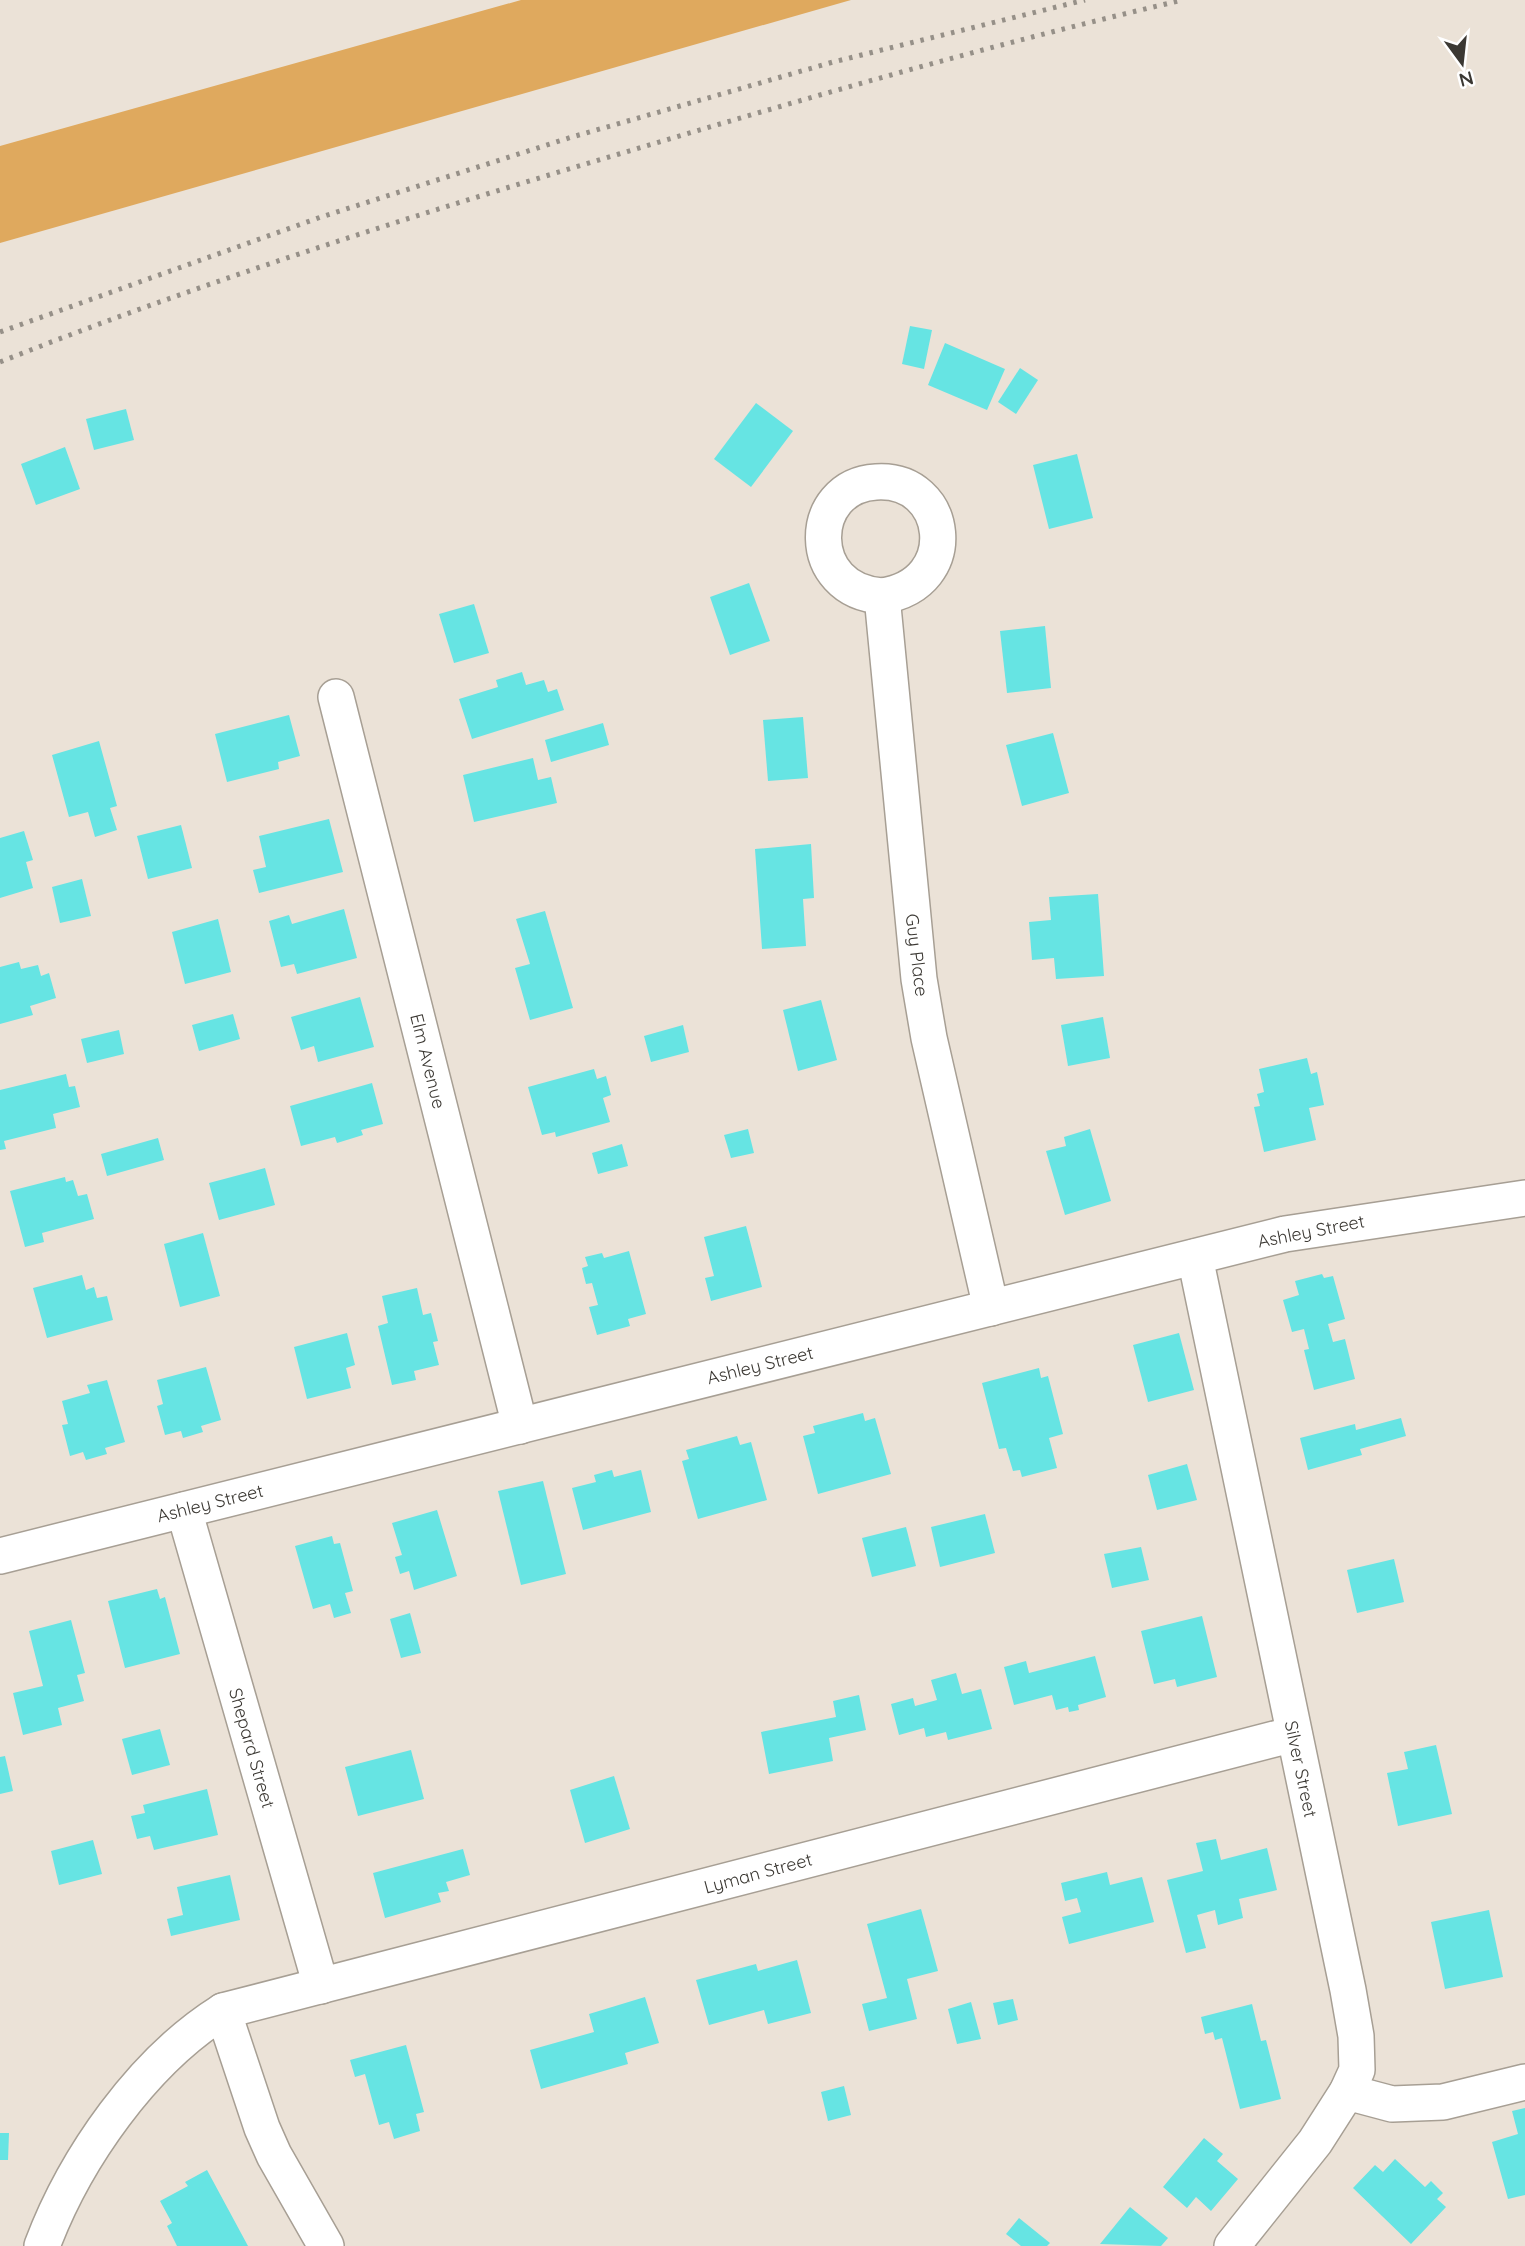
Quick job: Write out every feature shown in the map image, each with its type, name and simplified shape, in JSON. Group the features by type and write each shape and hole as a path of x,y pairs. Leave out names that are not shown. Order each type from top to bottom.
{"street":[{"name":"Guy Place","path":"882,596 919,979 929,1038 991,1308"},
{"name":"Elm Avenue","path":"336,697 520,1426"},
{"name":"Ashley Street","path":"0,1556 1285,1234 1525,1198"},
{"name":"Silver Street","path":"1195,1257 1356,2036 1357,2070 1347,2092 1315,2141 1232,2246"},
{"name":"Shepard Street","path":"184,1510 321,1986"},
{"name":"Lyman Street","path":"223,2011 1294,1734"},
{"path":"42,2246 63,2199 107,2127 174,2049 205,2022 223,2011 262,2128 274,2155 326,2246"},
{"path":"1347,2092 1392,2104 1443,2102 1525,2082"}],"shaded area":[{"path":"521,0 851,0 0,243 0,146"}],"building":[{"path":"910,326 932,330 924,369 902,364"},
{"path":"945,343 1005,369 987,410 928,385"},
{"path":"1020,368 1038,380 1016,414 998,402"},
{"path":"756,403 793,431 751,487 714,459"},
{"path":"126,409 134,440 94,450 86,419"},
{"path":"65,447 80,489 36,505 21,464"},
{"path":"1077,454 1093,518 1049,529 1033,465"},
{"path":"749,583 770,641 730,655 710,597"},
{"path":"474,604 489,653 454,663 439,614"},
{"path":"1045,626 1051,688 1007,693 1000,631"},
{"path":"522,672 526,685 544,680 548,692 557,689 564,710 472,739 459,699 498,687 496,680"},
{"path":"289,715 300,756 278,762 279,769 227,782 215,734"},
{"path":"803,717 808,778 768,781 763,720"},
{"path":"603,723 609,745 551,762 545,740"},
{"path":"1053,733 1069,793 1022,806 1006,745"},
{"path":"99,741 117,806 110,808 117,830 95,837 88,812 69,817 52,755"},
{"path":"533,758 538,780 551,777 557,803 474,822 463,775"},
{"path":"329,819 343,872 259,893 253,870 266,867 259,836"},
{"path":"181,825 192,868 148,879 137,836"},
{"path":"24,831 33,860 26,862 33,888 0,898 0,838"},
{"path":"811,844 814,898 803,899 806,946 762,949 755,849"},
{"path":"82,879 91,916 60,923 52,887"},
{"path":"1098,894 1104,976 1056,979 1054,958 1032,960 1029,922 1051,920 1049,897"},
{"path":"344,909 357,958 297,974 294,964 281,967 269,921 289,915 292,924"},
{"path":"545,911 573,1008 530,1020 515,968 530,964 516,919"},
{"path":"218,919 231,972 185,984 172,932"},
{"path":"19,962 21,969 38,965 41,976 49,973 56,998 30,1006 33,1015 0,1024 0,967"},
{"path":"360,997 374,1047 318,1062 314,1046 301,1050 291,1017"},
{"path":"821,1000 837,1060 798,1071 783,1010"},
{"path":"233,1014 240,1039 199,1051 192,1025"},
{"path":"1103,1017 1110,1058 1068,1066 1061,1025"},
{"path":"683,1025 689,1052 651,1062 644,1036"},
{"path":"119,1030 124,1054 87,1063 81,1039"},
{"path":"1307,1058 1311,1074 1317,1072 1324,1105 1309,1108 1316,1140 1264,1152 1254,1107 1260,1106 1257,1094 1264,1092 1259,1069"},
{"path":"594,1069 597,1079 606,1076 611,1095 603,1098 610,1122 556,1137 555,1132 542,1135 528,1087"},
{"path":"66,1074 69,1087 75,1086 80,1107 53,1114 56,1128 4,1141 6,1149 0,1150 0,1090"},
{"path":"372,1083 383,1124 361,1130 363,1135 337,1143 335,1137 301,1146 290,1106"},
{"path":"748,1129 754,1153 731,1158 724,1135"},
{"path":"1090,1129 1111,1201 1065,1215 1046,1151 1066,1146 1064,1137"},
{"path":"158,1138 164,1160 107,1176 101,1154"},
{"path":"622,1144 628,1166 598,1174 592,1153"},
{"path":"265,1168 275,1205 219,1220 209,1183"},
{"path":"65,1177 66,1182 73,1180 78,1196 87,1194 94,1219 42,1233 44,1242 25,1247 10,1191"},
{"path":"746,1226 762,1287 711,1301 705,1278 714,1276 704,1237"},
{"path":"203,1233 220,1296 180,1307 164,1244"},
{"path":"629,1251 646,1314 628,1319 630,1326 597,1335 589,1307 598,1305 592,1283 586,1284 582,1268 588,1266 585,1257 602,1253 604,1258"},
{"path":"1322,1274 1324,1278 1333,1276 1345,1319 1328,1324 1333,1342 1345,1339 1355,1379 1314,1390 1304,1350 1309,1349 1304,1329 1292,1332 1283,1300 1299,1295 1295,1281"},
{"path":"82,1275 86,1290 94,1287 97,1298 107,1296 113,1320 47,1338 33,1288"},
{"path":"417,1288 423,1315 431,1313 438,1341 433,1342 439,1365 414,1371 416,1380 392,1385 378,1326 388,1323 382,1296"},
{"path":"347,1333 355,1365 346,1368 351,1388 307,1399 294,1347"},
{"path":"1179,1333 1194,1390 1148,1402 1133,1345"},
{"path":"206,1367 221,1420 201,1426 203,1432 183,1438 181,1431 165,1435 157,1406 163,1404 157,1380"},
{"path":"1039,1368 1041,1378 1048,1376 1063,1434 1049,1438 1057,1468 1022,1477 1020,1470 1013,1471 1006,1448 999,1449 982,1383"},
{"path":"107,1380 125,1442 105,1448 107,1454 86,1460 83,1452 70,1456 62,1425 68,1424 62,1401 90,1393 87,1385"},
{"path":"863,1413 865,1421 875,1418 891,1474 818,1494 803,1436 815,1433 813,1426"},
{"path":"1401,1418 1406,1436 1360,1449 1362,1455 1308,1470 1300,1438 1355,1424 1356,1430"},
{"path":"737,1436 740,1445 751,1442 767,1500 698,1519 682,1461 689,1459 686,1450"},
{"path":"1187,1464 1197,1500 1157,1510 1148,1475"},
{"path":"612,1470 614,1477 641,1470 651,1512 583,1530 572,1488 596,1482 594,1475"},
{"path":"543,1481 566,1574 521,1585 498,1491"},
{"path":"437,1510 457,1576 414,1590 409,1571 400,1574 395,1557 402,1555 392,1523"},
{"path":"985,1514 995,1553 940,1567 931,1527"},
{"path":"906,1527 916,1566 872,1577 862,1538"},
{"path":"332,1536 334,1544 340,1543 353,1591 345,1593 351,1613 334,1618 330,1604 313,1609 295,1546"},
{"path":"1141,1547 1149,1580 1112,1588 1104,1554"},
{"path":"1394,1559 1404,1602 1357,1613 1347,1570"},
{"path":"157,1589 160,1599 165,1597 180,1654 125,1668 108,1601"},
{"path":"410,1613 421,1653 401,1658 390,1619"},
{"path":"1202,1616 1217,1677 1177,1687 1175,1679 1154,1684 1141,1631"},
{"path":"71,1620 85,1673 77,1675 84,1701 58,1708 62,1725 23,1735 13,1693 43,1686 29,1631"},
{"path":"1095,1656 1106,1697 1078,1705 1079,1710 1069,1712 1068,1707 1056,1710 1052,1695 1014,1705 1004,1667 1026,1661 1029,1673"},
{"path":"956,1673 962,1694 981,1689 992,1729 948,1740 946,1732 926,1737 924,1728 899,1735 891,1704 913,1698 915,1706 937,1700 931,1680"},
{"path":"859,1695 866,1730 829,1738 833,1761 769,1774 761,1732 836,1717 833,1701"},
{"path":"160,1729 170,1765 132,1775 122,1739"},
{"path":"1436,1745 1452,1814 1398,1826 1387,1773 1408,1769 1404,1752"},
{"path":"411,1750 424,1799 358,1816 345,1767"},
{"path":"5,1756 13,1791 0,1794 0,1757"},
{"path":"614,1776 630,1829 585,1843 570,1790"},
{"path":"207,1789 218,1835 154,1850 150,1836 137,1839 131,1816 145,1813 143,1805"},
{"path":"1216,1839 1221,1860 1267,1848 1277,1890 1239,1899 1243,1918 1218,1925 1215,1910 1197,1915 1206,1948 1186,1953 1167,1880 1203,1871 1196,1843"},
{"path":"93,1840 102,1874 59,1885 51,1851"},
{"path":"463,1849 470,1875 446,1882 449,1891 438,1893 441,1902 385,1918 373,1873"},
{"path":"1107,1872 1110,1885 1142,1877 1154,1922 1069,1944 1062,1917 1081,1912 1077,1898 1065,1901 1061,1883"},
{"path":"230,1875 240,1920 171,1936 167,1919 183,1915 177,1887"},
{"path":"921,1909 938,1971 907,1979 917,2019 869,2031 862,2004 887,1998 867,1924"},
{"path":"1489,1910 1503,1977 1445,1989 1431,1922"},
{"path":"797,1960 811,2013 768,2024 764,2010 709,2025 696,1980 756,1964 758,1971"},
{"path":"645,1997 659,2043 625,2053 628,2064 541,2089 530,2050 594,2032 589,2014"},
{"path":"1013,1999 1018,2020 998,2025 993,2003"},
{"path":"971,2002 981,2039 957,2044 948,2009"},
{"path":"1252,2004 1261,2041 1266,2040 1281,2099 1240,2109 1222,2038 1215,2040 1213,2032 1205,2034 1201,2017"},
{"path":"406,2045 424,2112 416,2114 420,2131 394,2139 389,2122 379,2125 365,2074 355,2077 350,2060"},
{"path":"844,2086 851,2115 828,2121 821,2092"},
{"path":"1525,2108 1525,2195 1508,2199 1492,2142 1518,2134 1512,2111"},
{"path":"0,2133 9,2133 8,2160 0,2160"},
{"path":"1204,2138 1223,2154 1217,2161 1238,2179 1211,2211 1196,2197 1187,2208 1163,2187"},
{"path":"1395,2159 1425,2187 1431,2181 1443,2193 1437,2199 1446,2207 1411,2244 1353,2188 1375,2165 1383,2172"},
{"path":"207,2170 248,2246 177,2246 167,2226 172,2223 160,2201 188,2186 185,2182"},
{"path":"1130,2207 1168,2238 1161,2246 1100,2244"},
{"path":"1019,2218 1050,2243 1047,2246 1021,2246 1006,2234"}],"railway":[{"path":"0,332 321,217 572,137 833,62 1085,0"},
{"path":"0,362 230,277 541,177 900,72 1183,0"}]}
